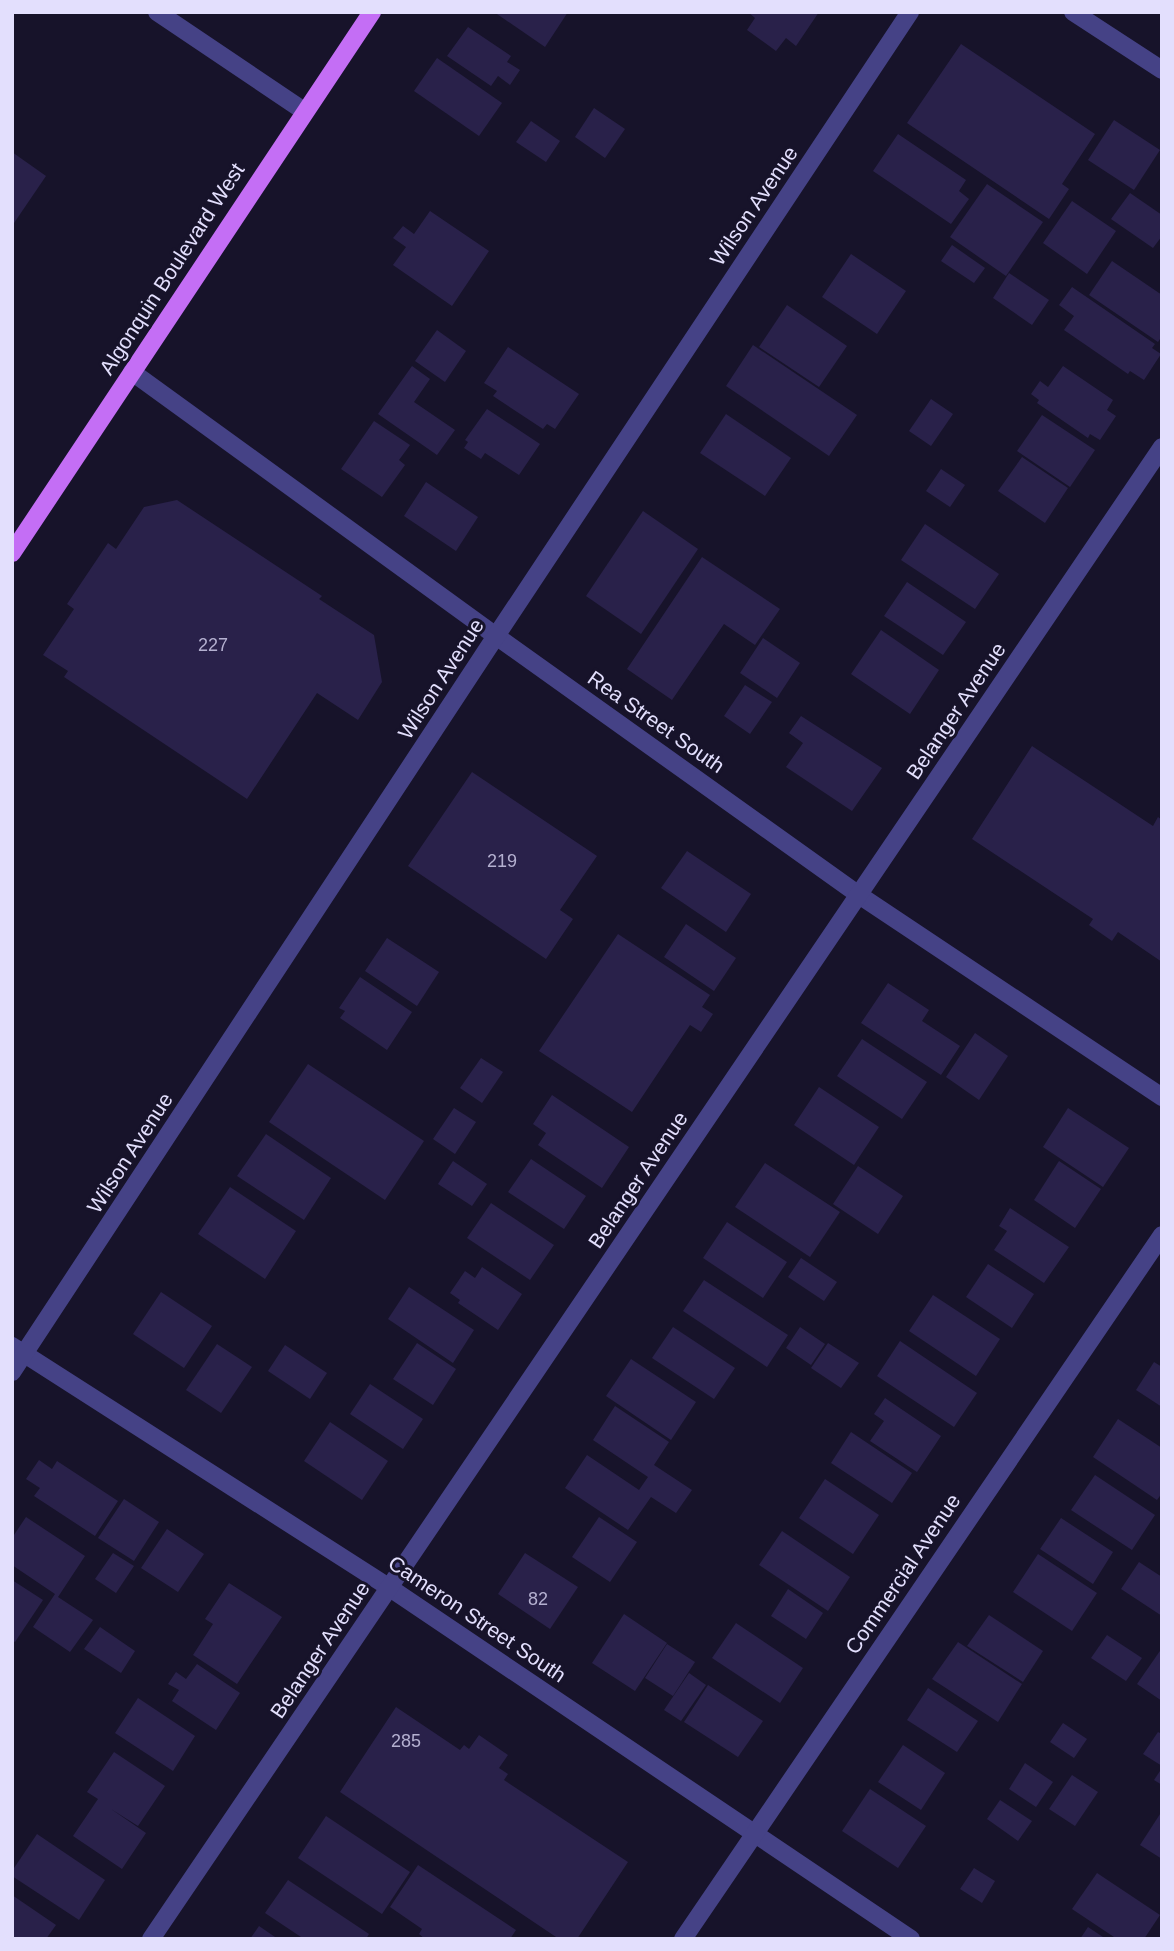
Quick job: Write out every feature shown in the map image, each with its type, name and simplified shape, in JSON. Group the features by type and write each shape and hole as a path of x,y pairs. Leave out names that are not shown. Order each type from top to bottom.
{"main road":[{"name":"Algonquin Boulevard West","path":"12,552 372,12"}],"street":[{"path":"157,12 304,111"},
{"name":"Wilson Avenue","path":"12,1372 18,1350 910,12"},
{"path":"1073,12 1162,70"},
{"name":"Rea Street South","path":"132,372 859,895 1162,1097"},
{"name":"Belanger Avenue","path":"151,1939 1162,447"},
{"name":"Commercial Avenue","path":"683,1939 1162,1235"},
{"name":"Cameron Street South","path":"18,1350 390,1588 911,1939"}],"building":[{"path":"494,12 568,12 545,47"},
{"path":"748,12 819,12 796,46 786,38 776,51 747,30 755,18"},
{"path":"468,27 511,56 507,62 520,70 510,85 498,76 491,86 447,56"},
{"path":"961,44 1095,134 1062,184 1069,189 1049,219 907,123"},
{"path":"437,58 502,103 479,136 414,91"},
{"path":"594,108 625,129 605,158 575,137"},
{"path":"1114,120 1160,150 1134,190 1088,160"},
{"path":"531,121 560,141 546,162 516,142"},
{"path":"898,134 966,180 959,191 969,199 951,224 873,171"},
{"path":"12,152 46,176 12,226"},
{"path":"987,184 1043,222 1006,276 950,237"},
{"path":"1130,193 1162,215 1162,236 1153,248 1111,219"},
{"path":"1072,201 1116,231 1087,274 1043,243"},
{"path":"430,211 489,251 452,306 393,265 406,247 393,238 403,226 414,234"},
{"path":"952,245 985,268 974,283 941,261"},
{"path":"851,254 906,291 877,334 822,297"},
{"path":"1112,261 1162,295 1162,336 1158,342 1089,295"},
{"path":"1009,273 1049,300 1032,325 993,298"},
{"path":"1072,287 1155,344 1152,348 1161,354 1144,380 1130,371 1128,374 1064,330 1074,316 1059,305"},
{"path":"787,305 847,346 819,387 759,347"},
{"path":"437,330 466,351 445,382 415,361"},
{"path":"753,345 857,415 829,456 726,386"},
{"path":"508,347 579,394 555,429 547,424 543,429 493,396 497,391 484,383"},
{"path":"412,366 430,379 414,402 455,430 437,455 378,414"},
{"path":"1063,366 1113,400 1107,410 1116,416 1100,440 1090,434 1088,438 1037,403 1039,400 1031,394 1040,381 1048,387"},
{"path":"931,399 953,414 931,446 909,431"},
{"path":"487,409 540,444 519,475 485,453 481,459 464,448 468,442 465,440"},
{"path":"726,414 791,458 765,496 700,453"},
{"path":"1042,415 1095,450 1070,487 1017,451"},
{"path":"374,421 410,445 399,460 405,465 382,497 341,469"},
{"path":"1022,457 1068,488 1045,523 998,491"},
{"path":"941,469 965,485 950,507 926,491"},
{"path":"426,482 478,517 456,551 404,516"},
{"path":"177,500 322,596 319,599 374,635 382,682 358,720 317,693 247,799 64,677 68,671 43,655 74,609 67,604 108,543 116,549 144,507"},
{"path":"643,511 698,549 641,634 586,596"},
{"path":"925,524 999,574 975,609 901,560"},
{"path":"702,557 780,609 755,645 724,624 672,700 627,669"},
{"path":"907,582 966,622 943,655 884,616"},
{"path":"881,630 939,670 910,714 851,674"},
{"path":"763,638 800,663 777,698 740,673"},
{"path":"745,685 772,702 750,734 724,716"},
{"path":"801,716 882,768 852,811 786,767 803,743 789,733"},
{"path":"1032,746 1153,826 1158,817 1162,820 1162,962 1118,932 1112,941 1089,925 1093,919 972,839"},
{"path":"472,772 597,856 560,910 573,919 546,959 408,866"},
{"path":"687,851 751,894 726,932 661,888"},
{"path":"686,924 736,958 714,991 664,957"},
{"path":"618,934 710,995 702,1007 713,1014 701,1032 690,1025 632,1112 539,1051"},
{"path":"387,938 439,972 417,1006 365,971"},
{"path":"360,977 412,1012 387,1050 340,1018 345,1011 339,1008"},
{"path":"888,983 929,1010 922,1021 960,1046 941,1075 861,1023"},
{"path":"975,1033 1008,1056 979,1100 946,1077"},
{"path":"862,1039 927,1082 902,1119 837,1076"},
{"path":"481,1058 503,1072 482,1103 460,1088"},
{"path":"308,1064 424,1141 385,1200 269,1122"},
{"path":"819,1087 879,1127 854,1165 794,1125"},
{"path":"552,1095 629,1147 602,1188 538,1145 546,1133 533,1124"},
{"path":"454,1108 476,1122 455,1154 433,1139"},
{"path":"1068,1108 1129,1148 1103,1187 1043,1147"},
{"path":"266,1134 331,1178 304,1220 237,1176"},
{"path":"531,1159 586,1196 564,1229 508,1192"},
{"path":"453,1161 487,1184 472,1206 438,1184"},
{"path":"1059,1161 1101,1189 1075,1228 1034,1200"},
{"path":"765,1163 840,1212 810,1257 735,1207"},
{"path":"858,1166 903,1196 878,1234 833,1204"},
{"path":"230,1187 296,1231 265,1279 198,1234"},
{"path":"491,1203 554,1245 530,1280 467,1238"},
{"path":"1010,1208 1069,1247 1044,1283 994,1250 1007,1231 999,1226"},
{"path":"727,1222 787,1262 763,1298 703,1258"},
{"path":"801,1258 837,1282 824,1301 788,1277"},
{"path":"988,1264 1034,1294 1012,1328 966,1297"},
{"path":"482,1267 522,1294 498,1330 458,1303 460,1300 450,1293 465,1271 475,1278"},
{"path":"704,1280 788,1335 767,1367 683,1311"},
{"path":"409,1287 474,1330 453,1363 388,1319"},
{"path":"161,1292 212,1326 184,1368 133,1334"},
{"path":"933,1295 1000,1339 976,1376 909,1331"},
{"path":"673,1327 735,1368 714,1399 652,1358"},
{"path":"800,1327 825,1344 811,1365 786,1348"},
{"path":"900,1341 977,1393 954,1427 877,1376"},
{"path":"417,1343 456,1369 433,1405 393,1379"},
{"path":"828,1343 859,1363 841,1388 811,1368"},
{"path":"217,1344 252,1367 221,1413 186,1390"},
{"path":"285,1345 327,1373 310,1399 268,1371"},
{"path":"631,1359 696,1402 671,1440 606,1396"},
{"path":"1154,1362 1162,1367 1162,1407 1136,1390"},
{"path":"370,1384 423,1419 403,1449 350,1414"},
{"path":"885,1398 941,1436 917,1472 870,1441 884,1421 874,1414"},
{"path":"615,1406 669,1442 654,1465 692,1490 676,1513 651,1497 628,1530 565,1488 587,1455 639,1490 648,1477 593,1440"},
{"path":"1118,1419 1162,1448 1162,1493 1157,1500 1093,1457"},
{"path":"330,1422 388,1461 362,1500 304,1461"},
{"path":"851,1432 912,1473 892,1503 831,1463"},
{"path":"39,1460 52,1469 57,1461 118,1501 95,1536 34,1496 40,1488 26,1479"},
{"path":"1095,1475 1155,1515 1132,1550 1071,1510"},
{"path":"825,1479 879,1515 853,1554 799,1518"},
{"path":"124,1499 159,1522 134,1561 98,1538"},
{"path":"26,1517 85,1556 58,1597 93,1620 70,1652 33,1627 55,1594 12,1565 12,1538"},
{"path":"599,1517 637,1542 610,1582 572,1557"},
{"path":"1061,1518 1113,1552 1093,1584 1040,1549"},
{"path":"167,1529 204,1554 178,1592 141,1568"},
{"path":"782,1531 850,1577 828,1611 759,1565"},
{"path":"113,1553 134,1566 116,1593 95,1579"},
{"path":"525,1553 578,1587 550,1629 498,1594"},
{"path":"1038,1554 1097,1593 1072,1631 1013,1592"},
{"path":"1139,1562 1162,1577 1162,1616 1121,1589"},
{"path":"12,1580 43,1600 15,1642 12,1640"},
{"path":"229,1583 282,1617 237,1684 193,1655 213,1624 205,1619"},
{"path":"788,1589 823,1613 806,1639 771,1616"},
{"path":"624,1614 667,1643 635,1691 592,1663"},
{"path":"989,1615 1043,1651 1023,1682 967,1646"},
{"path":"736,1623 803,1668 780,1703 712,1658"},
{"path":"100,1627 135,1651 121,1673 84,1649"},
{"path":"1107,1635 1142,1658 1126,1681 1091,1658"},
{"path":"958,1642 1022,1684 998,1722 932,1679"},
{"path":"667,1644 695,1662 673,1696 645,1678"},
{"path":"1162,1648 1162,1701 1137,1684"},
{"path":"197,1664 240,1693 216,1730 172,1701 179,1690 168,1684 176,1672 186,1679"},
{"path":"689,1673 706,1685 681,1721 664,1710"},
{"path":"708,1685 763,1721 738,1757 684,1722"},
{"path":"928,1688 978,1721 957,1752 907,1720"},
{"path":"138,1698 195,1736 173,1771 115,1733"},
{"path":"396,1707 460,1750 464,1745 469,1749 479,1735 508,1755 499,1768 508,1774 504,1780 628,1862 577,1939 559,1939 340,1792"},
{"path":"1063,1723 1087,1739 1074,1758 1050,1742"},
{"path":"1158,1732 1162,1734 1162,1766 1143,1754"},
{"path":"903,1745 945,1773 921,1810 878,1782"},
{"path":"114,1752 165,1786 138,1826 111,1809 146,1833 122,1869 73,1836 98,1799 87,1792"},
{"path":"1025,1763 1053,1782 1036,1807 1009,1789"},
{"path":"1162,1768 1162,1785 1154,1780"},
{"path":"1072,1775 1098,1792 1075,1826 1049,1809"},
{"path":"870,1789 926,1826 898,1868 842,1831"},
{"path":"1000,1800 1032,1821 1018,1841 987,1819"},
{"path":"1162,1811 1162,1859 1140,1845"},
{"path":"326,1816 410,1872 382,1914 298,1858"},
{"path":"37,1834 105,1880 79,1920 12,1876 12,1871"},
{"path":"418,1865 516,1930 510,1939 425,1939 419,1934 422,1929 390,1907"},
{"path":"974,1868 995,1881 982,1903 960,1889"},
{"path":"1097,1873 1160,1915 1144,1939 1117,1939 1072,1909"},
{"path":"288,1880 369,1934 366,1939 304,1939 265,1913"},
{"path":"12,1895 56,1925 46,1939 12,1939"},
{"path":"259,1926 278,1939 250,1939"},
{"path":"1088,1927 1106,1939 1080,1939"}]}
